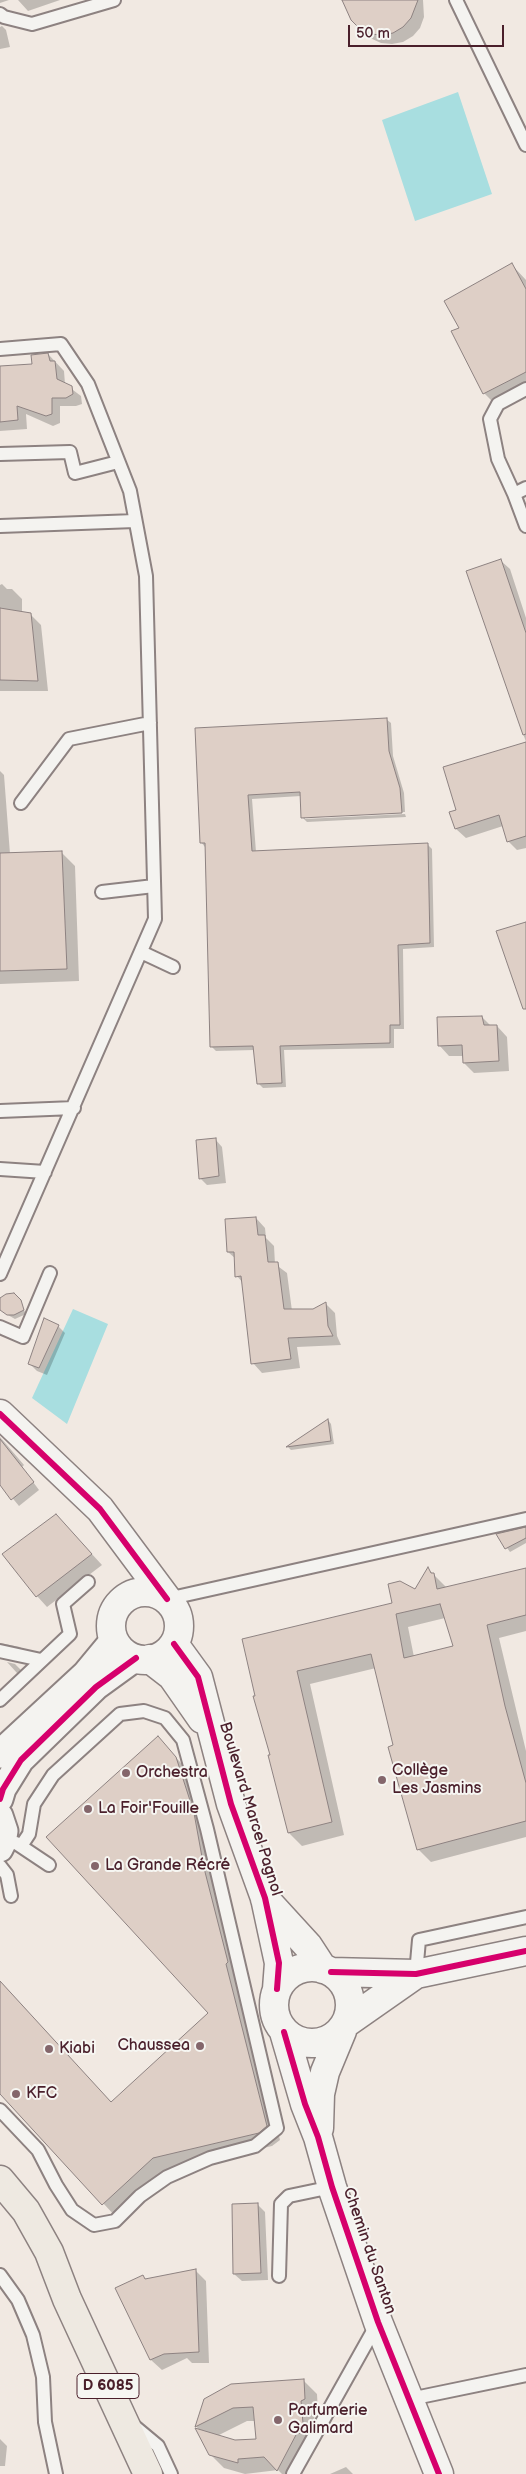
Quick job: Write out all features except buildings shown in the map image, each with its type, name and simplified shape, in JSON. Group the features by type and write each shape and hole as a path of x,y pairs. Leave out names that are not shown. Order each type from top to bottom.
{"main road":[{"name":"D 6085","path":"0,2180 26,2211 49,2252 67,2299 148,2474"},
{"name":"D 6085","path":"0,2201 67,2299"}],"street":[{"path":"0,1414 100,1509 174,1606 179,1620 178,1635 174,1644 159,1657 143,1659 96,1687 21,1760 3,1789 0,1799"},
{"path":"122,1540 123,1600"},
{"path":"143,1659 121,1649 114,1639 112,1619 116,1608 123,1600 133,1594 145,1591 156,1593 167,1599"},
{"path":"0,1756 5,1748 85,1674 114,1639"},
{"name":"Boulevard Marcel Pagnol","path":"174,1644 198,1677 210,1730 231,1804 265,1898 279,1962 277,1989"},
{"name":"Boulevard Marcel Pagnol","path":"143,1659 172,1676 210,1730"},
{"name":"Boulevard Marcel Pagnol","path":"265,1898 327,1970"},
{"path":"416,1974 327,2040 316,2044 304,2043 284,2032 277,2022 273,2011 273,2000 277,1989 283,1980 301,1968 416,1974 526,1951"},
{"path":"327,1970 340,1979 350,2000 350,2012 344,2027"},
{"name":"Chemin du Santon","path":"318,2137 320,2094 325,2072 344,2027"},
{"name":"Chemin du Santon","path":"284,2032 305,2104 318,2137 332,2187 378,2322 440,2474"}],"lane":[{"path":"0,14 4,17 32,24 114,0"},
{"path":"456,0 526,145"},
{"path":"0,349 61,344 88,384 130,491 146,576 155,919 45,1172 5,1250 0,1274"},
{"path":"526,389 498,404 490,419 498,459 526,526"},
{"path":"0,454 70,452 76,473 118,462"},
{"path":"514,494 526,488"},
{"path":"0,526 135,520"},
{"path":"21,803 69,739 150,723"},
{"path":"102,892 154,886"},
{"path":"141,952 173,967"},
{"path":"0,1111 74,1108"},
{"path":"0,1169 45,1172"},
{"path":"0,1327 23,1337 50,1274"},
{"path":"167,1599 526,1519"},
{"path":"0,1700 70,1634 63,1604 88,1582"},
{"path":"0,1651 41,1660"},
{"path":"0,2110 38,2150 56,2185 72,2210 94,2224 115,2221 140,2196 167,2177 210,2158 255,2146 277,2128 207,1829 183,1740 165,1718 144,1711 120,1714 53,1775 34,1804 29,1834 7,1837"},
{"path":"7,1837 49,1865"},
{"path":"0,1866 7,1875 11,1896"},
{"path":"416,1974 419,1940 526,1917"},
{"path":"279,2276 281,2204 289,2196 332,2187"},
{"path":"0,2275 18,2300 33,2335 43,2377 45,2422 56,2474"},
{"path":"293,2474 378,2322"},
{"path":"410,2399 526,2376"},
{"path":"122,2415 158,2446 171,2474"}],"water":[{"path":"458,92 492,194 415,221 382,120"},
{"path":"73,1309 108,1324 67,1424 32,1398"}],"cycle path":[{"path":"0,1414 100,1509 167,1599"},
{"path":"174,1644 198,1677 231,1804 265,1898 279,1963 277,1989"},
{"path":"0,1799 3,1789 21,1760 96,1687 136,1658"},
{"path":"331,1972 416,1974 526,1951"},
{"path":"284,2032 305,2104 318,2137 332,2187 378,2322 439,2474"}],"place":[{"name":"Orchestra","path":"126,1773"},
{"name":"Collège Les Jasmins","path":"382,1780"},
{"name":"La Foir'Fouille","path":"88,1809"},
{"name":"La Grande Récré","path":"95,1866"},
{"name":"Chaussea","path":"200,2046"},
{"name":"Kiabi","path":"49,2049"},
{"name":"KFC","path":"16,2094"},
{"name":"Parfumerie Galimard","path":"278,2420"}]}
